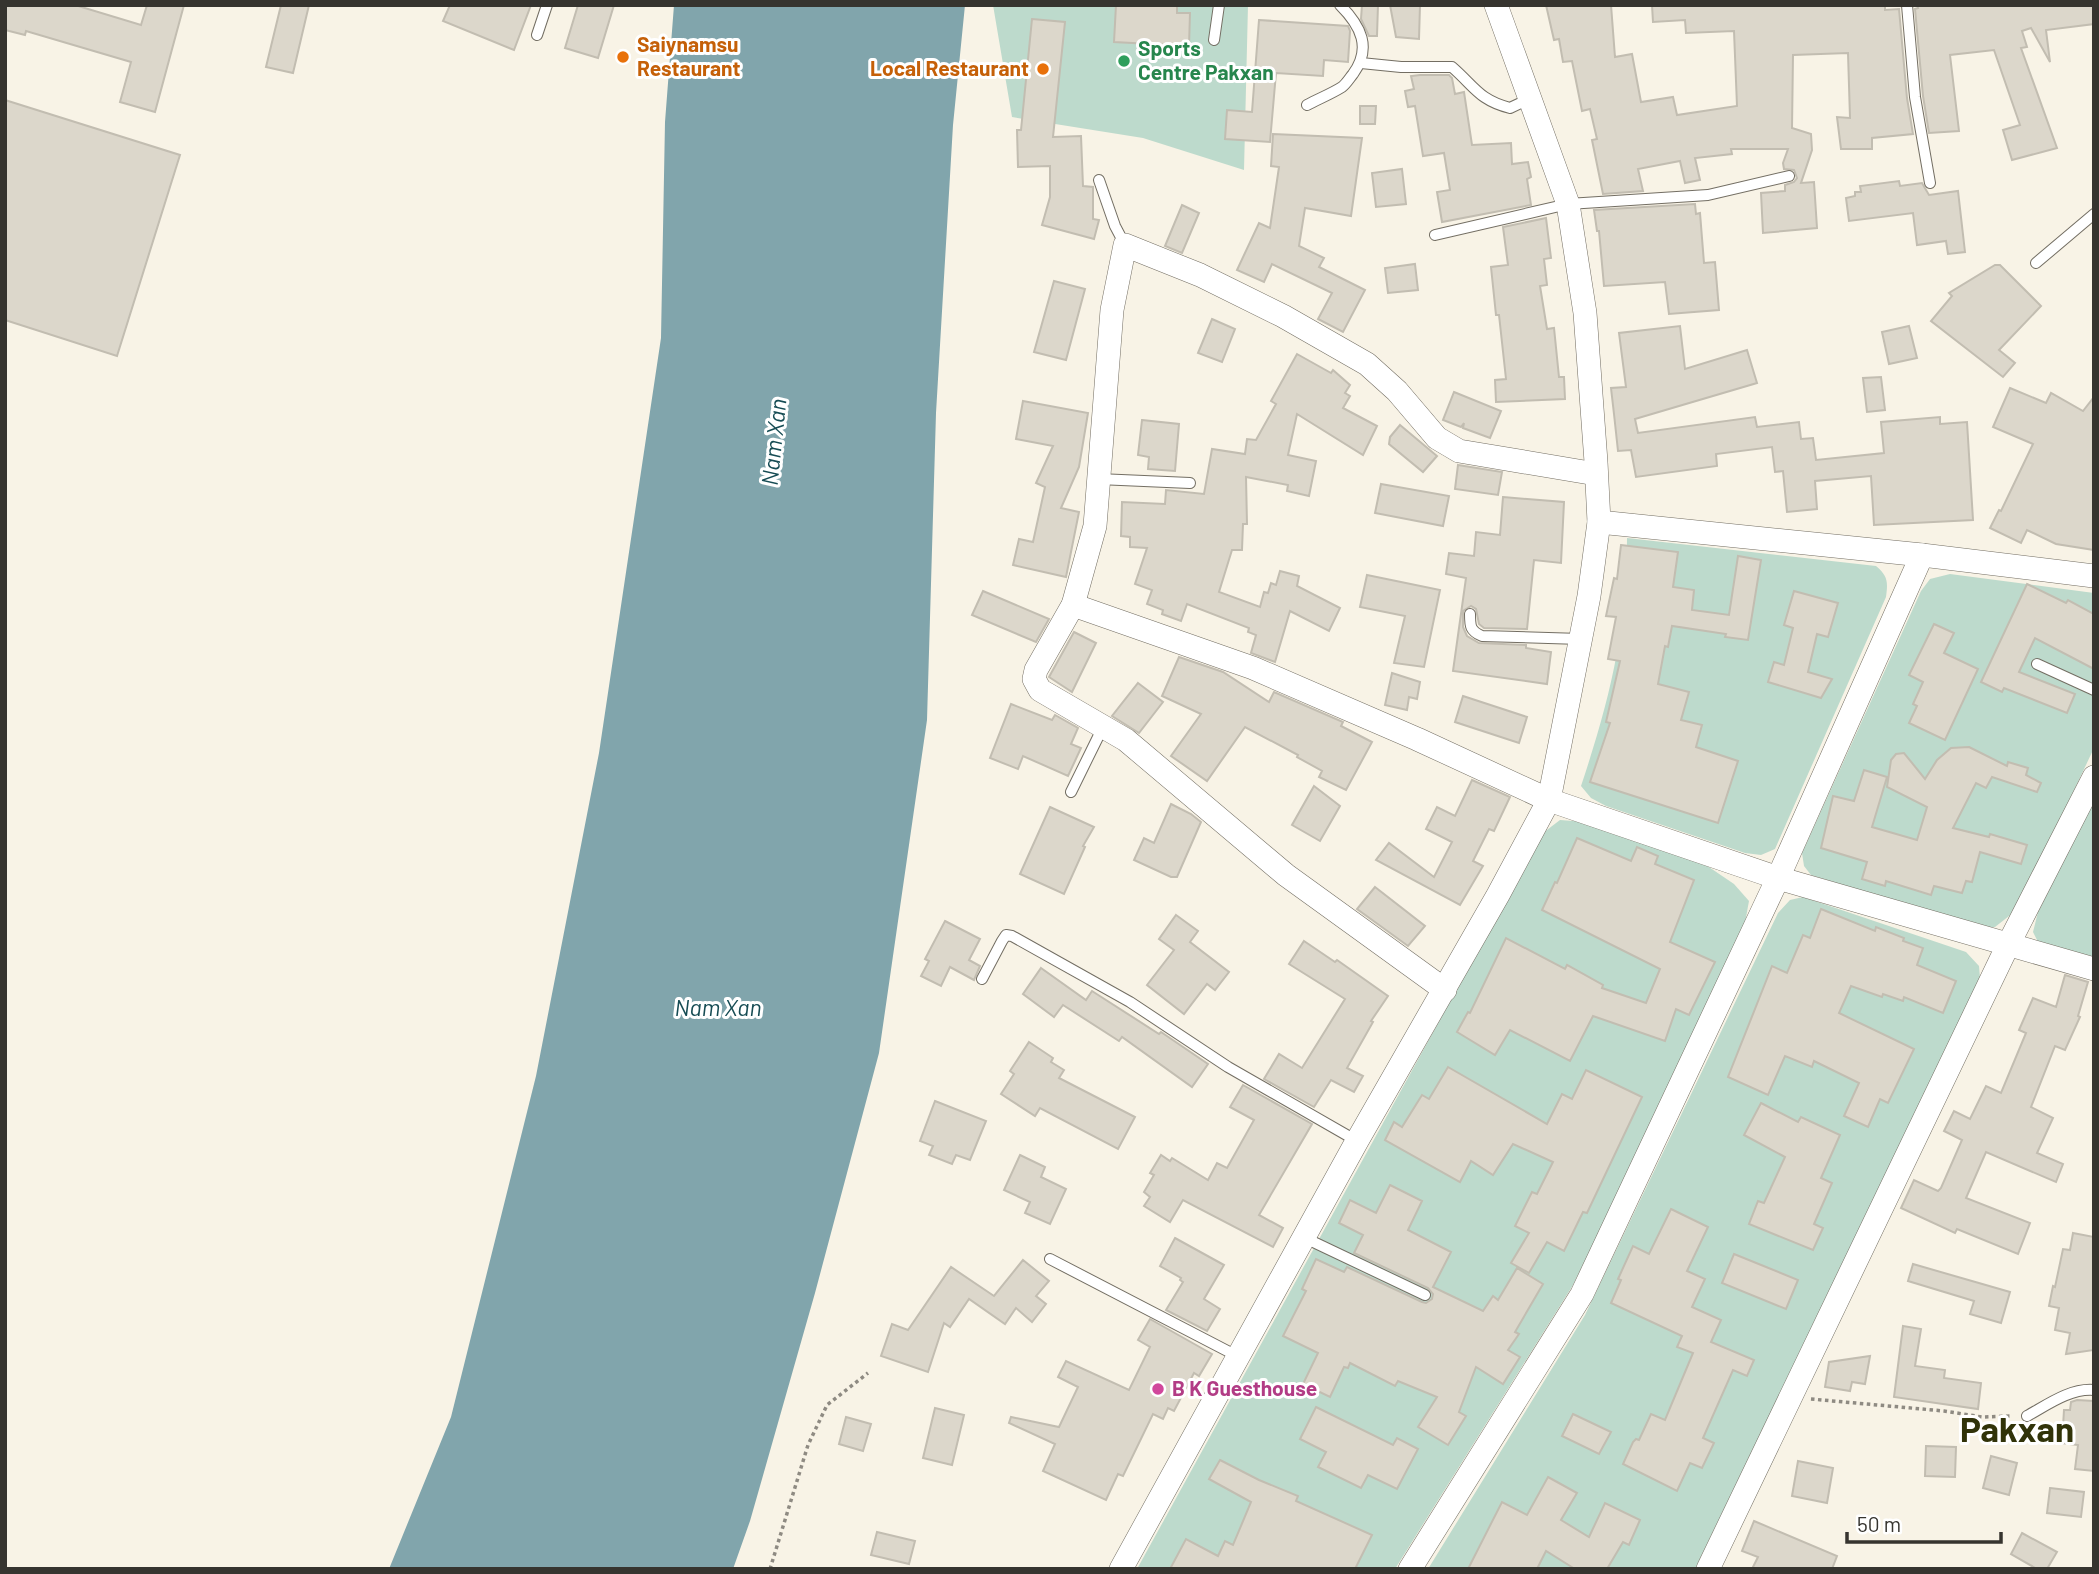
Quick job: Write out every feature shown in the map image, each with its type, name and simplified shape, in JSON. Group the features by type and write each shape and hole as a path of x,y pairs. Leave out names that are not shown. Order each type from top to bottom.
{"street":[{"path":"1121,1569 1549,800 1581,639 1599,522 1596,474 1585,313 1568,204 1496,5"},
{"path":"1445,990 1286,875 1126,740 1040,690 1034,680 1036,670 1073,605 1095,526 1112,310 1125,245 1200,275 1283,316 1367,364 1397,391 1437,438 1459,451 1596,474"},
{"path":"1599,522 1922,555 2094,576"},
{"path":"1410,1569 1581,1294 1778,878 1922,555"},
{"path":"1073,605 1253,668 1549,800 1778,878 2094,969"},
{"path":"1708,1569 2008,946 2094,777"}],"lane":[{"path":"537,35 547,5"},
{"path":"1214,40 1219,5"},
{"path":"1307,105 1344,86 1361,63 1364,50 1360,33 1352,17 1340,5"},
{"path":"1907,5 1916,97 1930,183"},
{"path":"1361,63 1401,67 1452,67 1481,96 1492,103 1510,108 1529,99"},
{"path":"1435,234 1568,204 1708,195 1789,177"},
{"path":"1099,180 1115,226 1125,245"},
{"path":"2036,263 2094,214"},
{"path":"1098,479 1190,483"},
{"path":"1470,614 1470,627 1482,636 1581,639"},
{"path":"2037,664 2094,690"},
{"path":"1071,792 1103,727"},
{"path":"982,979 1006,935 1012,936 1130,1002 1228,1067 1357,1141"},
{"path":"1305,1238 1425,1295"},
{"path":"1050,1259 1239,1357"},
{"path":"2027,1416 2069,1394 2086,1389 2094,1390"}],"path":[{"path":"770,1569 808,1445 827,1405 868,1373"},
{"path":"1791,1396 1982,1417 2027,1416"}],"green space":[{"name":"Sports Centre Pakxan","path":"993,5 1248,5 1244,170 1143,138 1012,117"},
{"path":"1627,538 1876,566 1885,576 1886,597 1775,849 1761,855 1745,853 1606,806 1591,798 1581,786 1615,664 1624,603"},
{"path":"1950,574 2094,593 2094,748 2018,909 1995,927 1981,928 1811,875 1804,866 1802,853 1921,591 1930,579"},
{"path":"2094,800 2094,957 2038,942 2033,932 2038,912"},
{"path":"1560,820 1586,822 1703,863 1734,884 1749,901 1742,939 1573,1285 1395,1569 1137,1569 1543,833"},
{"path":"1803,897 1966,952 1979,966 1980,978 1695,1569 1428,1569 1585,1315 1778,913 1790,900"}],"water":[{"name":"Nam Xan","path":"674,5 965,5 953,125 936,413 927,720 879,1053 815,1293 750,1521 733,1569 389,1569 451,1417 536,1076 599,753 661,338 665,122"}],"building":[{"path":"5,5 75,5 141,25 147,5 184,5 155,112 120,102 131,62 26,31 25,35 5,30"},
{"path":"281,5 309,5 293,73 266,67"},
{"path":"450,5 531,5 514,50 443,21"},
{"path":"578,5 614,5 598,58 565,48"},
{"path":"1116,5 1177,5 1177,13 1190,13 1189,46 1114,42"},
{"path":"1362,5 1378,5 1377,36 1369,36 1361,19"},
{"path":"1390,5 1420,5 1419,39 1396,37"},
{"path":"1546,5 1611,5 1615,57 1632,54 1641,102 1673,97 1677,115 1737,106 1734,31 1686,33 1685,20 1653,22 1652,5 1885,5 1885,10 1899,9 1913,134 1872,138 1872,149 1841,149 1837,117 1850,118 1848,53 1793,55 1792,128 1811,134 1812,150 1801,183 1814,182 1817,228 1763,233 1761,193 1785,191 1785,185 1797,178 1794,170 1784,169 1783,163 1788,149 1731,149 1732,154 1695,158 1700,180 1685,183 1680,161 1638,169 1643,191 1603,194 1592,140 1597,139 1590,109 1582,111 1572,61 1563,62 1559,39 1554,40"},
{"path":"1917,5 2094,5 2094,24 2046,30 2050,62 2031,28 2022,31 2027,47 2021,48 2057,148 2012,160 2003,130 2020,125 1994,50 1950,55 1959,131 1929,133 1923,96 1915,9 1918,8"},
{"path":"1032,19 1065,22 1053,137 1081,136 1083,186 1093,187 1093,219 1099,220 1094,239 1042,225 1050,197 1050,166 1018,167 1017,130 1021,130"},
{"path":"1259,20 1348,26 1348,62 1324,60 1323,76 1276,73 1270,142 1225,139 1227,110 1252,112"},
{"path":"1449,75 1455,94 1464,92 1472,145 1511,143 1512,164 1528,162 1531,177 1527,179 1531,205 1442,222 1437,192 1450,190 1444,153 1423,156 1415,106 1408,107 1405,91 1414,89 1411,76"},
{"path":"5,100 180,155 117,356 5,320"},
{"path":"1360,106 1376,106 1375,124 1360,124"},
{"path":"1273,134 1362,138 1351,216 1305,208 1299,246 1324,258 1319,267 1365,290 1343,332 1318,319 1332,293 1272,264 1264,282 1237,270 1259,223 1270,228 1279,167 1271,166"},
{"path":"1402,169 1406,204 1376,207 1372,173"},
{"path":"1899,181 1900,186 1922,183 1929,195 1958,191 1965,252 1948,254 1946,241 1917,245 1913,213 1849,221 1846,198 1855,196 1855,192 1861,192 1860,186"},
{"path":"1695,204 1696,214 1700,213 1704,263 1715,262 1719,310 1669,314 1665,282 1604,286 1599,231 1594,210"},
{"path":"1182,205 1199,213 1182,253 1165,246"},
{"path":"1546,218 1551,258 1544,259 1547,285 1540,286 1547,329 1554,328 1559,377 1564,377 1565,399 1496,402 1495,380 1506,379 1491,267 1508,265 1503,227"},
{"path":"1415,264 1418,290 1388,293 1385,268"},
{"path":"1995,265 2000,265 2041,306 1999,350 2015,363 2003,377 1931,321 1952,296 1949,293"},
{"path":"1054,281 1085,289 1066,360 1034,352"},
{"path":"1212,319 1235,329 1222,362 1198,353"},
{"path":"1680,326 1685,369 1747,350 1757,383 1635,419 1638,433 1755,417 1757,427 1799,422 1801,439 1813,438 1816,460 1884,453 1881,422 1940,417 1940,424 1967,422 1973,520 1874,525 1871,476 1815,481 1817,509 1787,512 1783,471 1775,472 1772,447 1716,454 1717,466 1636,477 1631,450 1618,451 1611,388 1626,387 1619,333"},
{"path":"1909,326 1917,358 1889,364 1882,332"},
{"path":"1297,354 1331,373 1333,370 1350,385 1345,393 1350,396 1343,408 1377,426 1363,455 1297,414 1288,455 1316,461 1309,496 1287,491 1288,485 1246,477 1247,524 1243,524 1242,550 1232,550 1219,592 1260,607 1264,592 1268,593 1271,583 1276,585 1280,571 1299,576 1297,586 1340,608 1329,631 1290,611 1275,662 1251,653 1256,635 1248,632 1249,628 1187,604 1181,621 1162,614 1163,610 1147,604 1152,590 1135,584 1147,548 1130,547 1130,537 1121,536 1122,502 1165,504 1166,490 1204,494 1212,449 1245,454 1247,439 1256,440 1276,404 1271,401"},
{"path":"1881,377 1885,410 1867,412 1863,378"},
{"path":"2010,388 2046,403 2051,393 2083,411 2094,397 2094,550 2056,544 2027,530 2021,543 1990,528 2033,444 1993,427"},
{"path":"1454,392 1501,411 1490,438 1463,428 1464,423 1461,427 1443,420"},
{"path":"1023,401 1088,413 1079,467 1061,508 1079,512 1066,577 1013,565 1019,539 1033,542 1045,487 1036,483 1053,446 1016,439"},
{"path":"1142,420 1179,424 1175,471 1148,469 1149,457 1138,455"},
{"path":"1400,425 1437,456 1423,472 1389,444 1390,437"},
{"path":"1458,465 1502,472 1498,495 1455,489"},
{"path":"1381,484 1449,496 1443,526 1375,513"},
{"path":"1503,497 1564,502 1561,563 1534,560 1527,629 1484,628 1479,624 1476,609 1471,606 1463,611 1463,627 1467,636 1479,643 1526,645 1526,648 1551,652 1547,684 1453,671 1466,578 1446,574 1449,553 1474,556 1476,532 1500,535"},
{"path":"1621,545 1678,552 1673,587 1694,590 1692,610 1729,615 1738,556 1761,560 1748,640 1672,626 1668,647 1665,646 1658,684 1689,692 1681,720 1702,725 1696,747 1738,761 1718,823 1590,782 1610,723 1606,722 1620,661 1608,659 1616,617 1606,616 1614,578 1617,579"},
{"path":"1367,575 1440,590 1424,667 1394,663 1405,616 1360,607"},
{"path":"2027,584 2066,603 2068,600 2094,614 2094,669 2035,638 2019,672 2075,694 2067,713 2004,688 2002,692 1981,682"},
{"path":"983,591 1049,619 1036,642 972,615"},
{"path":"1794,591 1838,603 1828,637 1817,634 1808,672 1832,679 1821,698 1768,682 1774,662 1784,665 1793,628 1784,625"},
{"path":"1934,624 1954,633 1944,653 1978,669 1945,740 1909,723 1917,706 1913,704 1923,682 1909,675"},
{"path":"1074,632 1096,643 1072,692 1049,677"},
{"path":"1179,657 1223,672 1269,702 1274,692 1343,722 1341,726 1372,742 1346,790 1319,777 1322,771 1297,757 1298,755 1245,727 1207,781 1171,756 1201,714 1162,696"},
{"path":"1392,673 1420,682 1417,699 1409,697 1407,710 1385,705"},
{"path":"1138,683 1163,702 1139,733 1112,716"},
{"path":"1463,696 1527,717 1519,743 1455,722"},
{"path":"1011,704 1052,720 1055,715 1078,728 1071,744 1081,748 1068,776 1023,756 1018,769 990,758"},
{"path":"1969,747 2007,766 2008,762 2028,768 2026,775 2041,783 2037,792 1992,777 1986,788 1976,783 1953,828 1989,837 1990,834 2027,845 2021,864 1980,852 1972,882 1966,881 1962,893 1934,886 1931,895 1886,881 1885,886 1862,879 1867,862 1821,848 1833,796 1854,801 1864,770 1887,777 1872,827 1917,840 1927,807 1887,787 1891,760 1896,754 1904,753 1925,779 1937,760 1951,748"},
{"path":"1472,780 1510,797 1494,831 1489,829 1473,861 1483,866 1460,905 1376,860 1389,843 1434,877 1452,842 1426,829 1437,807 1455,816"},
{"path":"1314,786 1340,806 1320,841 1292,825"},
{"path":"1171,804 1201,822 1177,877 1171,877 1134,860 1144,838 1154,843"},
{"path":"1050,807 1094,827 1083,846 1085,847 1064,894 1020,874"},
{"path":"1577,838 1631,861 1637,847 1658,856 1655,864 1694,880 1670,942 1715,962 1689,1015 1676,1009 1665,1041 1593,1016 1570,1061 1510,1030 1495,1055 1457,1032 1468,1012 1470,1013 1506,938 1565,969 1567,965 1603,985 1602,988 1646,1003 1660,969 1542,910"},
{"path":"1375,887 1425,926 1408,946 1357,909"},
{"path":"1821,909 1875,931 1876,927 1923,948 1917,965 1956,981 1943,1013 1904,997 1903,1001 1883,994 1882,997 1851,986 1839,1013 1914,1049 1888,1103 1880,1099 1868,1127 1844,1116 1859,1083 1814,1061 1812,1067 1785,1056 1768,1095 1728,1077 1772,966 1787,973 1803,935 1810,938"},
{"path":"1176,915 1198,931 1190,942 1229,972 1215,990 1207,984 1184,1014 1147,985 1174,950 1159,939"},
{"path":"945,921 980,939 969,960 980,966 974,980 950,967 941,986 921,976 929,961 925,959"},
{"path":"1304,941 1335,962 1337,960 1388,996 1371,1021 1373,1022 1347,1068 1363,1076 1354,1092 1331,1080 1314,1107 1264,1079 1279,1054 1302,1068 1345,999 1289,964"},
{"path":"1041,968 1086,1000 1092,991 1208,1064 1192,1087 1122,1037 1119,1041 1063,1005 1054,1017 1023,994"},
{"path":"2065,975 2088,982 2078,1016 2080,1017 2065,1050 2055,1046 2031,1107 2053,1118 2037,1153 2063,1164 2056,1182 1986,1152 1966,1198 2030,1223 2018,1254 1957,1229 1955,1233 1901,1208 1914,1180 1938,1191 1941,1188 1962,1140 1944,1131 1954,1111 1970,1119 1986,1086 2001,1093 2026,1033 2019,1030 2033,998 2056,1007"},
{"path":"1029,1042 1053,1058 1051,1062 1064,1070 1059,1078 1135,1117 1118,1149 1040,1108 1035,1116 1001,1094 1014,1074 1010,1071"},
{"path":"1448,1067 1547,1124 1562,1094 1572,1099 1586,1070 1642,1097 1587,1213 1583,1212 1564,1251 1547,1242 1529,1273 1511,1263 1529,1233 1515,1226 1532,1192 1537,1194 1553,1162 1513,1144 1493,1175 1471,1161 1460,1182 1385,1140 1394,1122 1402,1127 1422,1095 1429,1099"},
{"path":"1243,1085 1312,1124 1259,1215 1283,1228 1273,1247 1183,1200 1170,1222 1144,1206 1150,1197 1144,1192 1154,1175 1150,1173 1161,1155 1170,1161 1172,1158 1208,1180 1217,1163 1227,1168 1254,1120 1230,1107"},
{"path":"935,1101 986,1121 970,1160 956,1155 952,1164 929,1155 933,1146 920,1141"},
{"path":"1761,1103 1798,1122 1801,1117 1840,1135 1821,1178 1832,1183 1814,1224 1823,1228 1813,1250 1749,1224 1758,1201 1764,1203 1785,1157 1744,1135"},
{"path":"1020,1155 1045,1167 1041,1177 1066,1189 1050,1224 1025,1213 1030,1202 1004,1190"},
{"path":"1390,1185 1422,1201 1408,1230 1451,1252 1433,1287 1483,1311 1493,1296 1498,1300 1517,1268 1543,1284 1515,1332 1519,1334 1508,1350 1520,1357 1503,1384 1476,1367 1459,1412 1466,1416 1448,1445 1418,1427 1437,1397 1398,1381 1395,1386 1350,1363 1348,1368 1344,1367 1330,1397 1303,1384 1318,1353 1283,1336 1306,1291 1302,1289 1316,1259 1344,1272 1347,1267 1422,1302 1426,1303 1432,1299 1433,1294 1428,1288 1354,1253 1363,1235 1339,1223 1350,1200 1376,1213"},
{"path":"1671,1209 1708,1227 1687,1271 1705,1279 1692,1307 1721,1320 1711,1342 1754,1360 1747,1376 1733,1370 1703,1438 1714,1443 1702,1468 1690,1463 1677,1491 1623,1464 1633,1442 1639,1440 1651,1414 1665,1420 1693,1353 1677,1347 1682,1336 1611,1303 1621,1280 1618,1279 1633,1246 1649,1254"},
{"path":"2073,1233 2094,1237 2094,1350 2066,1354 2070,1333 2055,1330 2059,1308 2049,1306 2063,1249 2070,1250"},
{"path":"1175,1238 1224,1265 1204,1299 1220,1309 1207,1331 1166,1310 1183,1282 1181,1278 1160,1266"},
{"path":"1734,1254 1798,1280 1786,1309 1722,1283"},
{"path":"1023,1260 1049,1281 1036,1296 1046,1304 1032,1322 1016,1308 1005,1324 969,1299 950,1327 944,1323 928,1372 881,1356 892,1324 908,1330 951,1267 994,1296"},
{"path":"1913,1264 2010,1292 2001,1323 1970,1314 1974,1301 1908,1281"},
{"path":"1150,1319 1212,1354 1199,1376 1194,1373 1174,1411 1168,1408 1163,1419 1153,1414 1123,1476 1118,1474 1106,1500 1043,1471 1055,1444 1009,1423 1011,1417 1059,1427 1078,1387 1058,1377 1066,1361 1129,1390 1150,1347 1138,1340"},
{"path":"1903,1326 1921,1329 1915,1366 1945,1370 1944,1378 1981,1383 1978,1409 1894,1397"},
{"path":"1870,1356 1865,1384 1852,1382 1850,1391 1825,1387 1829,1362"},
{"path":"2094,1401 2094,1471 2075,1469 2078,1445 2062,1443 2064,1410 2070,1410 2071,1402"},
{"path":"1316,1407 1393,1445 1397,1438 1418,1449 1397,1489 1368,1475 1361,1488 1318,1467 1326,1452 1300,1439"},
{"path":"935,1408 964,1415 952,1465 923,1458"},
{"path":"1573,1414 1611,1432 1599,1454 1562,1436"},
{"path":"846,1417 871,1424 863,1451 839,1444"},
{"path":"1926,1446 1956,1447 1955,1477 1925,1476"},
{"path":"1991,1456 2017,1463 2009,1495 1983,1488"},
{"path":"1220,1460 1298,1496 1296,1501 1372,1535 1355,1569 1170,1569 1186,1539 1218,1556 1225,1541 1233,1545 1251,1502 1209,1479"},
{"path":"1798,1461 1833,1468 1827,1503 1792,1496"},
{"path":"1548,1477 1577,1493 1561,1520 1589,1537 1605,1503 1640,1520 1629,1545 1623,1542 1607,1569 1575,1569 1546,1551 1537,1569 1468,1569 1502,1502 1527,1515"},
{"path":"2050,1488 2084,1492 2081,1517 2047,1513"},
{"path":"1754,1521 1837,1556 1832,1569 1752,1569 1758,1557 1742,1551"},
{"path":"877,1532 915,1541 909,1564 871,1555"},
{"path":"2022,1533 2057,1552 2047,1569 2037,1569 2011,1554"}],"place":[{"name":"Saiynamsu Restaurant","path":"623,57"},
{"name":"Sports Centre Pakxan","path":"1124,61"},
{"name":"Local Restaurant","path":"1043,69"},
{"name":"B K Guesthouse","path":"1158,1389"}],"district":[{"name":"Pakxan","path":"2017,1430"}]}
